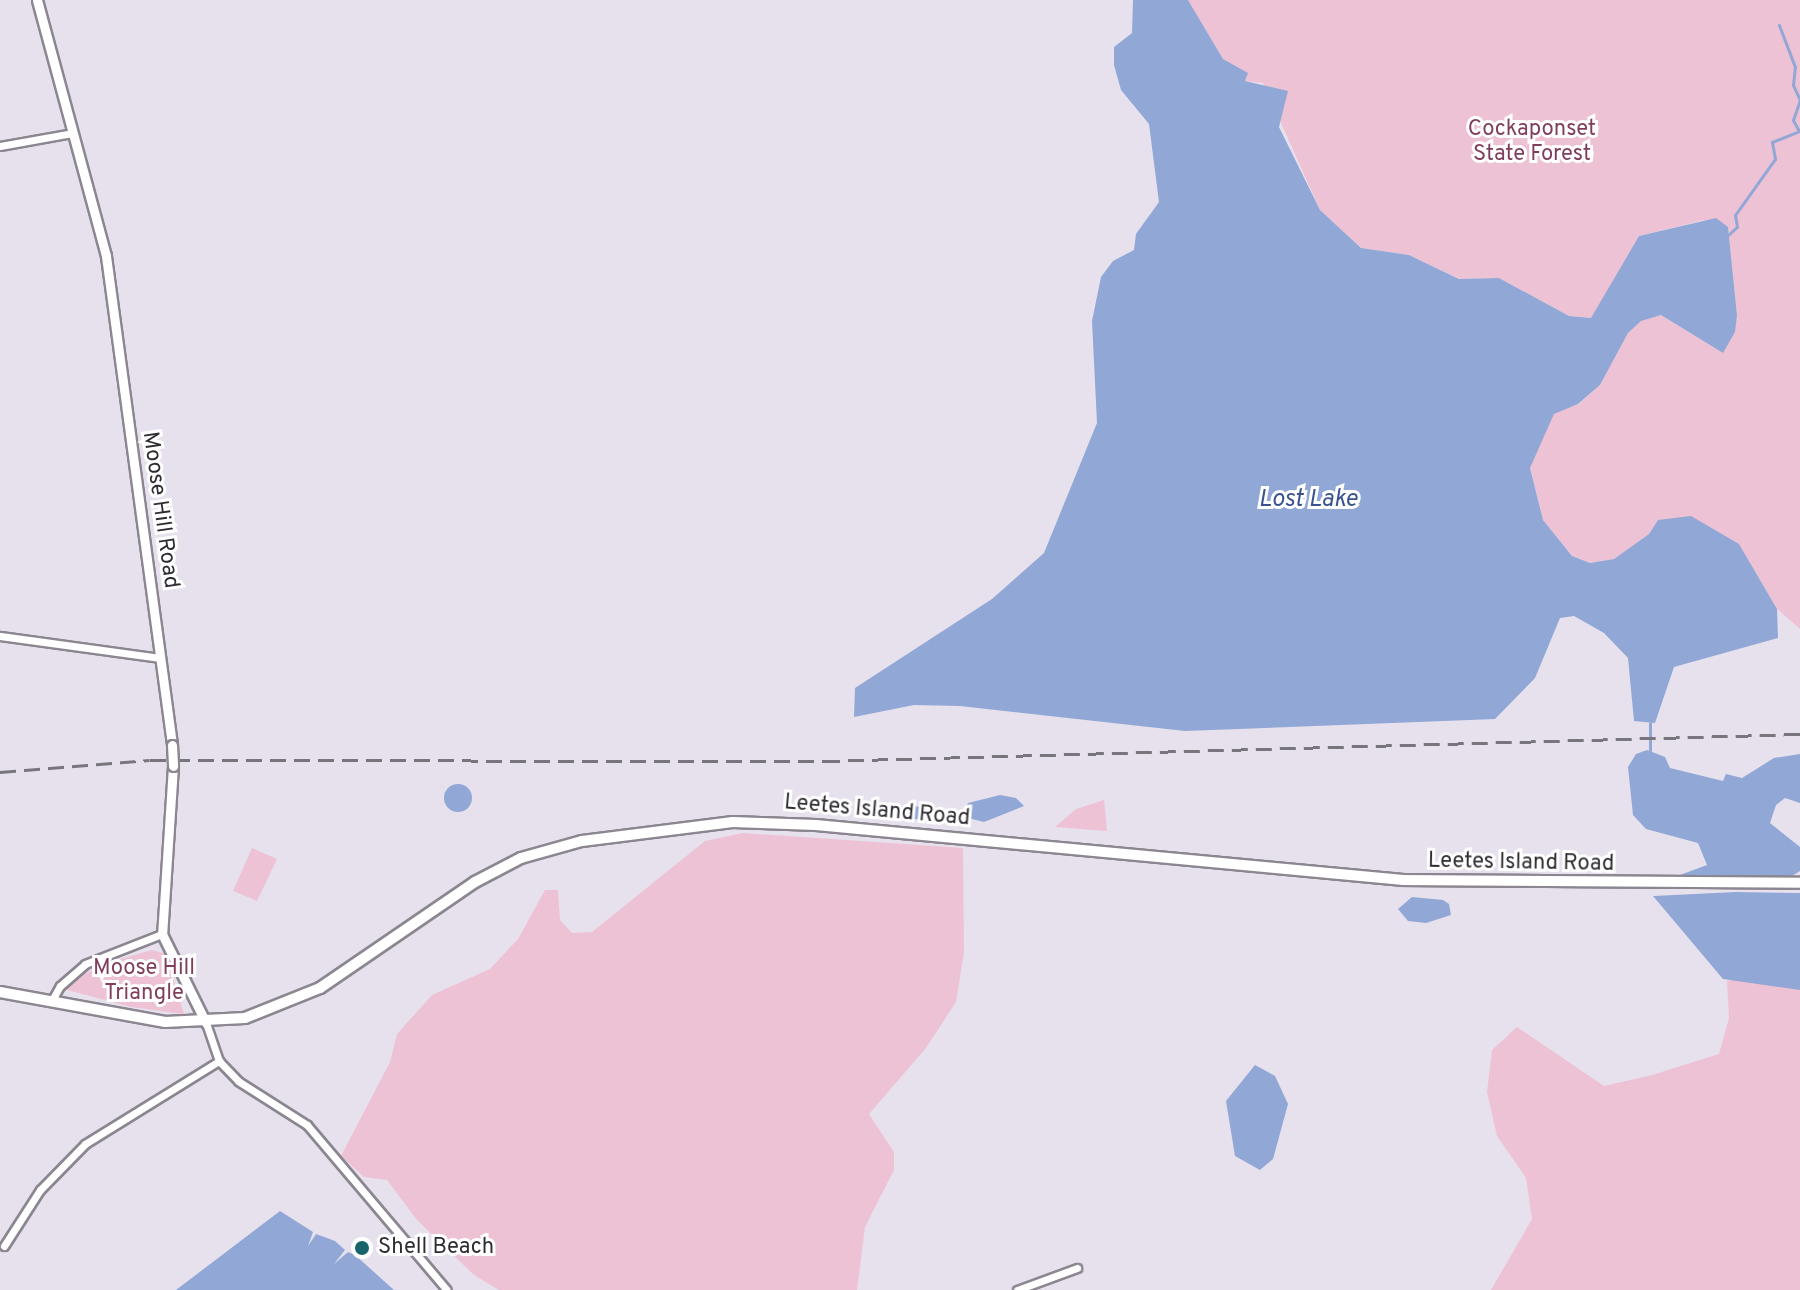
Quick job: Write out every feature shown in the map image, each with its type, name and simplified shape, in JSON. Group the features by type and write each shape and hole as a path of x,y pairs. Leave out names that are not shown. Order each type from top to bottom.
{"main road":[{"name":"Leetes Island Road","path":"0,992 165,1022 206,1023 261,1013 320,988 475,882 521,858 582,841 712,823 816,825 1403,880 1800,883"}],"street":[{"name":"Moose Hill Road","path":"37,0 106,256 172,745 162,934"},
{"path":"0,146 72,133"},
{"path":"0,636 160,658"},
{"path":"51,1002 60,986 85,964 162,934 206,1023 219,1061 238,1081 307,1125 447,1290"},
{"path":"4,1246 40,1190 85,1144 219,1061"},
{"path":"1017,1290 1077,1268"}],"green space":[{"name":"Cockaponset State Forest","path":"1188,0 1800,0 1800,629 1777,609 1739,544 1658,520 1649,534 1614,559 1590,563 1572,556 1543,520 1530,467 1554,413 1579,404 1600,385 1628,333 1642,320 1661,315 1723,353 1737,315 1728,227 1704,220 1639,236 1592,318 1569,316 1499,278 1460,279 1409,255 1361,248 1320,210 1263,83 1245,81 1223,59"},
{"path":"1104,800 1107,831 1055,827 1076,809"},
{"path":"743,833 963,848 964,952 956,1002 926,1048 869,1114 894,1152 894,1170 865,1227 857,1290 499,1290 474,1275 417,1220 387,1180 364,1177 341,1156 390,1062 397,1034 432,995 490,969 518,939 545,890 558,890 560,920 572,933 592,932 705,841"},
{"path":"252,848 277,859 257,901 233,891"},
{"name":"Moose Hill Triangle","path":"152,950 166,954 184,1014 131,1007 60,988 103,964"},
{"path":"1800,965 1800,1290 1491,1290 1532,1219 1526,1178 1497,1136 1487,1092 1492,1050 1517,1027 1604,1086 1652,1075 1719,1054 1729,1018 1727,981"}],"water":[{"name":"Lost Lake","path":"1133,0 1188,0 1223,59 1248,73 1245,81 1288,91 1279,127 1320,210 1361,248 1409,255 1459,279 1499,278 1569,316 1591,318 1639,236 1716,218 1728,227 1737,315 1735,332 1723,353 1661,315 1641,321 1628,333 1600,385 1578,404 1554,414 1530,468 1543,520 1572,556 1590,563 1614,559 1649,534 1658,520 1691,516 1739,544 1777,609 1778,638 1674,667 1655,723 1634,721 1628,658 1604,633 1574,616 1560,618 1535,678 1495,719 1185,731 960,706 914,705 854,717 855,688 992,599 1044,553 1097,423 1092,321 1101,277 1113,261 1134,250 1136,234 1159,202 1149,124 1121,90 1114,65 1114,47 1132,33"},
{"path":"1647,750 1665,757 1670,768 1723,781 1726,774 1742,778 1774,758 1800,754 1800,803 1785,798 1776,805 1770,823 1800,847 1800,871 1792,876 1680,875 1707,865 1698,843 1646,829 1633,815 1628,767 1636,754"},
{"path":"458,784 468,788 472,798 468,808 458,812 448,808 444,798 448,788"},
{"path":"1000,795 1016,798 1024,806 984,822 964,817 968,803"},
{"path":"896,806 944,808 944,815 931,820 897,818"},
{"path":"1800,893 1800,990 1723,979 1653,896"},
{"path":"1412,897 1443,900 1449,904 1451,915 1426,923 1408,921 1398,909"},
{"path":"1255,1065 1275,1076 1288,1104 1273,1159 1260,1170 1235,1156 1226,1101"},
{"path":"280,1211 313,1232 308,1246 316,1234 335,1241 345,1250 334,1264 348,1252 355,1255 394,1290 176,1290"}],"waterway":[{"path":"1728,235 1737,227 1735,215 1775,159 1772,142 1799,131 1793,120 1800,100 1793,85 1795,67 1779,25"},
{"path":"1650,723 1650,750"}],"railway":[{"path":"0,772 150,760 824,761 1800,734"}],"place":[{"name":"Shell Beach","path":"362,1248"}]}
